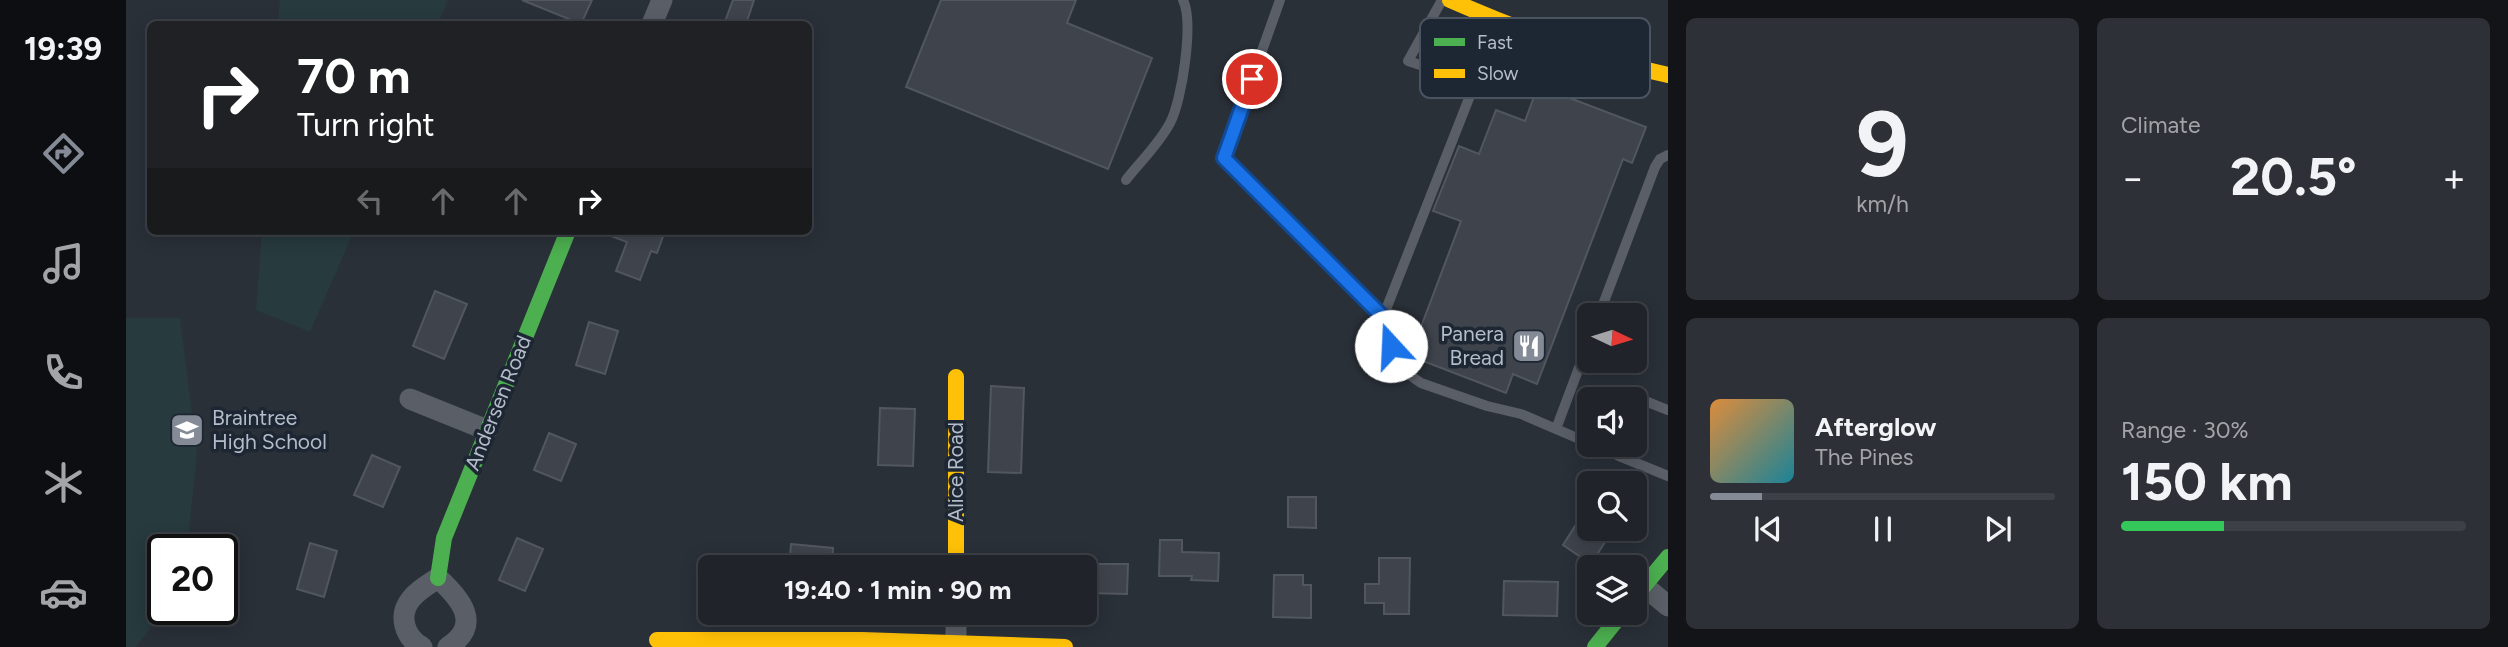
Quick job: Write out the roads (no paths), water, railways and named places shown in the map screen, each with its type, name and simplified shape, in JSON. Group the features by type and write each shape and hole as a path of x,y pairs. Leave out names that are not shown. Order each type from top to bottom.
{"street":[{"path":"653,21 662,0"},
{"path":"1451,0 1495,18"},
{"path":"1650,71 1668,75"},
{"name":"Andersen Road","path":"438,578 444,538 566,235"},
{"name":"Alice Road","path":"956,377 956,555"},
{"path":"411,399 487,430"},
{"path":"1647,582 1668,556"},
{"path":"422,647 410,637 405,628 405,608 411,598 438,578 461,601 465,612 466,623 462,634 448,647"},
{"path":"1647,596 1668,606"},
{"path":"956,625 956,644"},
{"path":"1595,647 1613,625"},
{"path":"657,640 862,640 1065,647"}],"lane":[{"path":"1126,180 1171,123 1187,56 1186,8 1183,0"},
{"path":"1279,0 1224,158 1383,317 1395,355 1413,378 1454,396 1521,414 1577,438"},
{"path":"1432,18 1442,0"},
{"path":"1420,39 1408,61 1420,65"},
{"path":"1383,317 1469,98"},
{"path":"1604,303 1656,167 1660,159 1668,155"},
{"path":"1556,429 1577,373"},
{"path":"1647,402 1668,410"},
{"path":"1621,457 1668,476"}],"place":[{"name":"Panera Bread","path":"1529,346"},
{"name":"Braintree High School","path":"187,430"}]}
